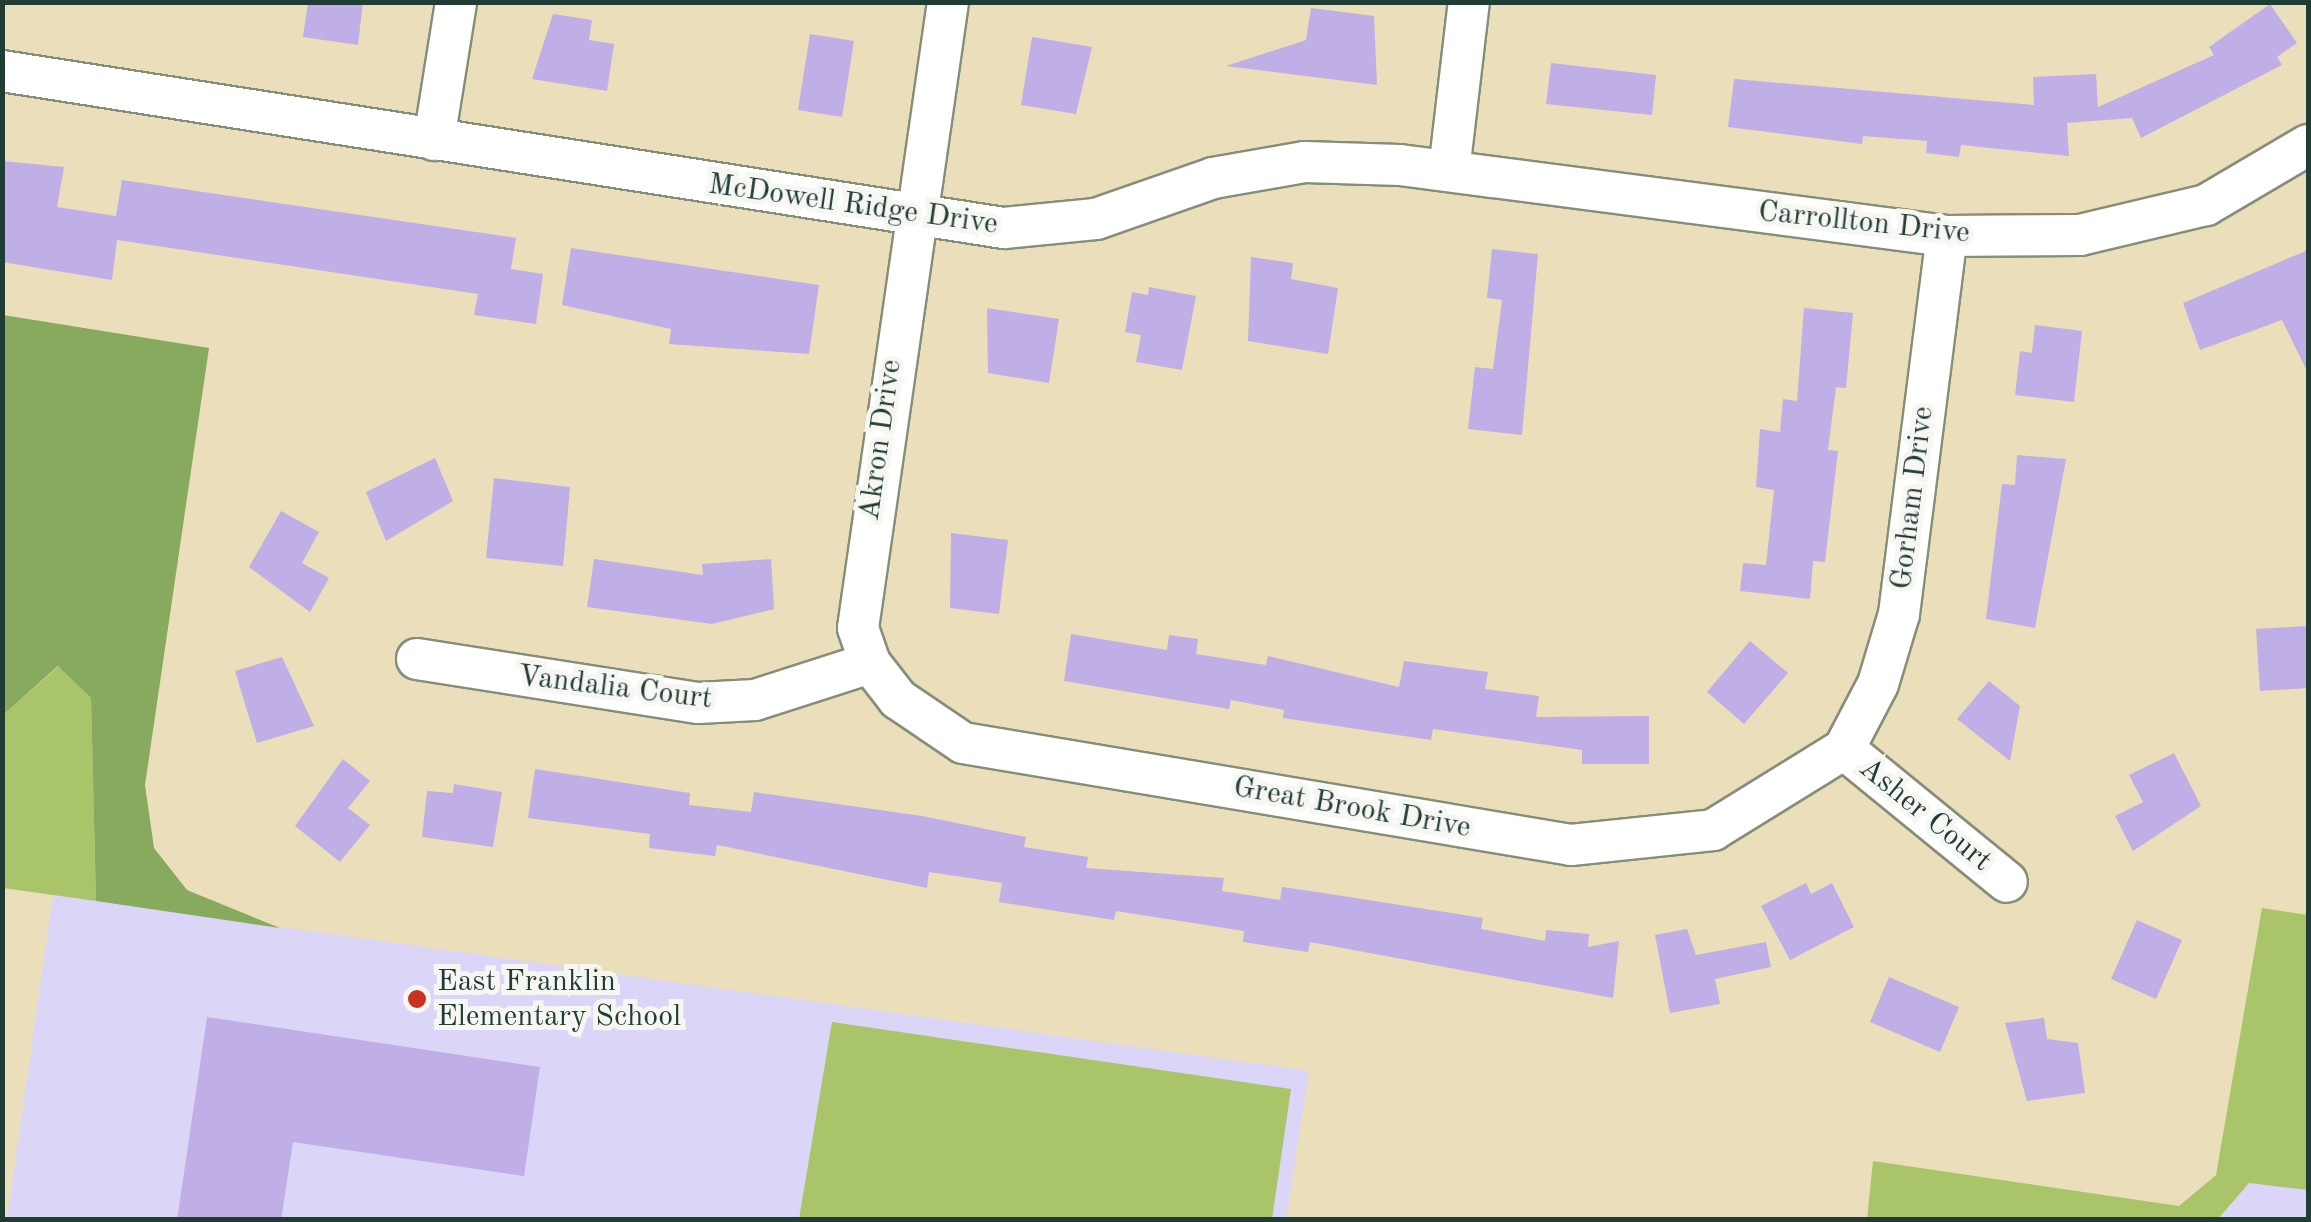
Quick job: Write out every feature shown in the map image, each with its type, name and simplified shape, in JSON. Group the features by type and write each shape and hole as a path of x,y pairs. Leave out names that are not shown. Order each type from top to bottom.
{"street":[{"path":"434,140 456,2"},
{"name":"Akron Drive","path":"870,663 858,628 862,579 948,2"},
{"path":"1449,171 1470,2"},
{"name":"McDowell Ridge Drive","path":"2,71 913,217 1052,225 1304,162 1449,171 1700,205"},
{"name":"Carrollton Drive","path":"1700,205 1947,236 2144,225 2206,205 2308,145"},
{"name":"Gorham Drive","path":"1844,749 1899,614 1947,236"},
{"name":"Vandalia Court","path":"417,659 698,703 755,700 870,663"},
{"name":"Great Brook Drive","path":"870,663 925,722 963,743 1571,845 1713,830 1844,749"},
{"name":"Asher Court","path":"1844,749 2007,882"}],"shaded area":[{"name":"East Franklin Elementary School","path":"53,895 1309,1071 1286,1219 7,1220"},
{"path":"2249,1182 2308,1190 2308,1219 2218,1220"}],"green space":[{"path":"3,315 209,348 145,785 154,848 187,890 280,928 96,901 91,698 58,666 3,715"},
{"path":"59,666 91,698 96,901 3,888 3,715"},
{"path":"2262,908 2308,915 2308,1190 2249,1183 2218,1219 1867,1219 1873,1161 2179,1206 2216,1175"},
{"path":"832,1022 1291,1089 1272,1219 799,1219"}],"building":[{"path":"308,2 363,2 358,45 303,37"},
{"path":"2270,4 2297,43 2277,57 2282,65 2141,138 2132,118 2067,123 2069,156 1961,145 1959,157 1926,153 1927,141 1863,136 1862,144 1728,127 1734,79 2034,105 2033,77 2096,74 2098,107 2214,55 2209,47"},
{"path":"1311,8 1374,16 1377,85 1226,66 1306,40"},
{"path":"553,14 592,20 589,40 614,44 607,91 532,79"},
{"path":"810,34 854,41 842,117 798,110"},
{"path":"1032,37 1092,47 1076,114 1021,105"},
{"path":"1551,63 1656,75 1652,115 1546,104"},
{"path":"2,161 64,167 57,207 116,216 122,180 516,238 511,269 543,274 536,324 474,315 478,294 117,240 112,280 2,262"},
{"path":"571,248 819,285 809,354 669,344 671,329 562,305"},
{"path":"1492,249 1538,254 1522,435 1468,429 1475,367 1493,369 1502,300 1487,298"},
{"path":"2308,250 2308,373 2282,320 2200,350 2183,303"},
{"path":"1251,257 1293,263 1291,279 1338,288 1328,354 1248,341"},
{"path":"1149,287 1196,296 1182,370 1136,362 1141,335 1125,332 1132,292 1148,295"},
{"path":"987,308 1059,319 1049,383 988,373"},
{"path":"1804,308 1853,313 1846,388 1836,387 1828,450 1838,451 1825,562 1813,561 1810,599 1740,591 1743,563 1766,565 1774,490 1756,487 1760,429 1780,432 1783,399 1797,401"},
{"path":"2035,325 2082,331 2074,402 2015,395 2020,351 2032,353"},
{"path":"2017,455 2066,459 2035,628 1986,619 2002,484 2015,485"},
{"path":"435,458 453,501 386,541 366,492"},
{"path":"494,478 570,487 563,566 486,558"},
{"path":"281,511 319,532 302,563 329,578 310,612 249,567"},
{"path":"951,533 1008,540 999,614 950,608"},
{"path":"594,559 703,575 702,564 771,559 774,609 712,624 587,607"},
{"path":"2306,626 2308,688 2260,691 2256,629"},
{"path":"1071,634 1167,650 1169,635 1198,639 1196,654 1266,665 1268,656 1399,687 1404,661 1488,672 1485,689 1539,696 1536,717 1649,716 1649,764 1582,764 1582,750 1433,729 1431,740 1283,718 1284,710 1231,700 1229,709 1064,681"},
{"path":"1750,641 1788,673 1744,724 1707,692"},
{"path":"282,657 314,726 257,743 235,671"},
{"path":"1989,681 2020,706 2010,761 1957,719"},
{"path":"2174,753 2201,806 2133,851 2115,816 2143,802 2129,775"},
{"path":"343,759 370,781 348,808 370,825 340,862 295,826"},
{"path":"535,769 690,793 689,805 751,812 754,792 922,816 1026,837 1024,847 1088,857 1086,868 1224,878 1222,891 1280,900 1282,887 1317,892 1483,918 1481,929 1545,941 1546,930 1589,934 1588,947 1619,941 1613,998 1310,942 1308,952 1243,942 1244,931 1116,911 1114,920 999,902 1002,883 929,872 927,888 717,845 715,856 649,848 650,834 528,818"},
{"path":"454,784 502,792 493,847 422,837 427,791 453,793"},
{"path":"1806,883 1811,894 1832,883 1854,927 1790,960 1761,906"},
{"path":"2137,920 2182,940 2156,999 2111,979"},
{"path":"1687,929 1696,955 1766,942 1771,967 1715,979 1720,1004 1670,1013 1655,935"},
{"path":"1889,977 1959,1007 1940,1052 1870,1022"},
{"path":"207,1017 540,1067 524,1176 293,1142 281,1220 177,1220"},
{"path":"2044,1018 2047,1039 2078,1043 2085,1093 2027,1101 2005,1023"}],"place":[{"name":"East Franklin Elementary School","path":"417,999"}]}
